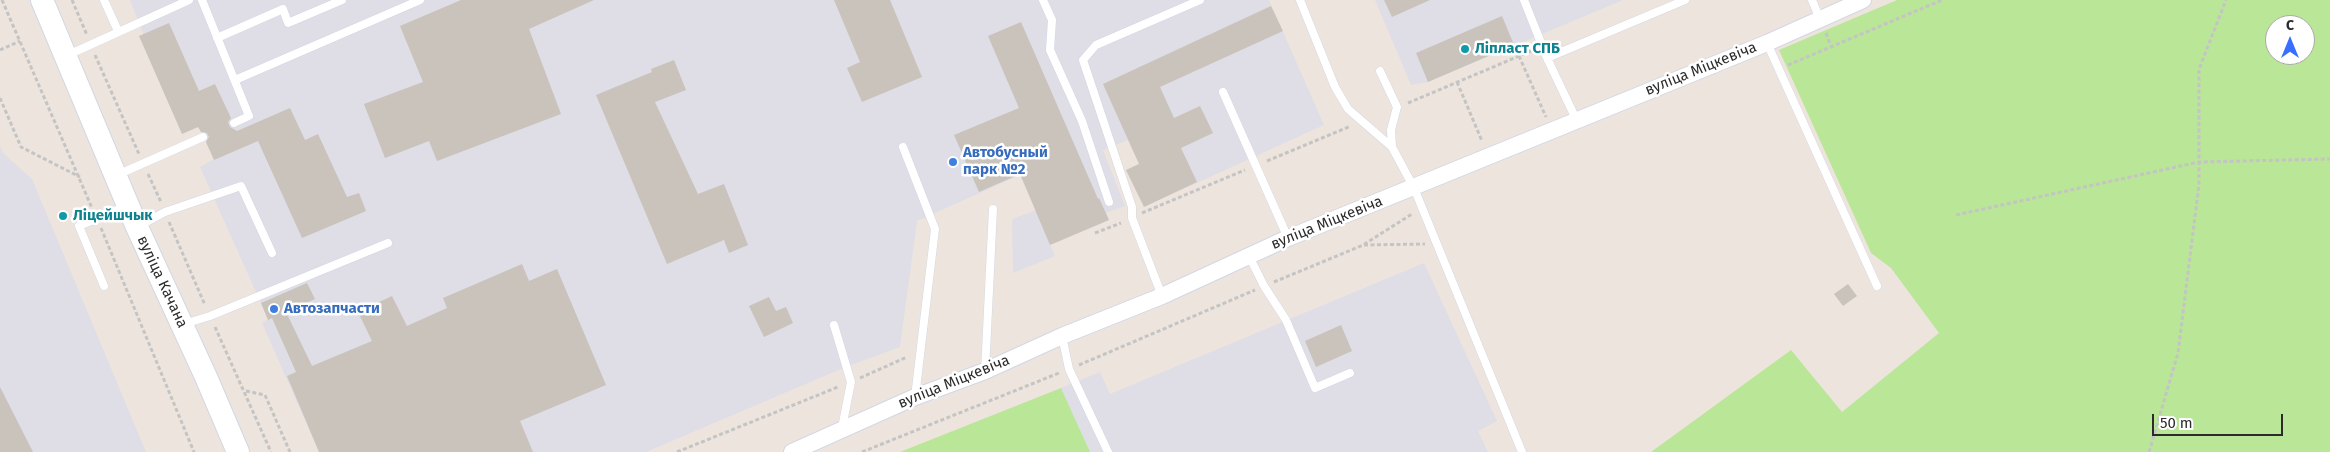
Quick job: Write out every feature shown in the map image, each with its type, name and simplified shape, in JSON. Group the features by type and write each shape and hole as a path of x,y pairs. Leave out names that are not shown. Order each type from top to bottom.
{"main road":[{"name":"вуліца Качана","path":"42,0 137,227 238,452"}],"street":[{"name":"вуліца Міцкевіча","path":"792,452 916,397 985,371 1062,336 1162,296 1288,238 1767,43 1863,0"}],"lane":[{"path":"104,0 118,31"},
{"path":"66,56 189,0"},
{"path":"202,0 249,116 234,123"},
{"path":"217,38 283,9 288,23 342,0"},
{"path":"235,80 420,0"},
{"path":"1043,0 1052,20 1050,50 1082,122 1109,202"},
{"path":"1162,296 1132,218 1132,207 1083,60 1096,45 1200,0"},
{"path":"1300,0 1335,87 1348,109 1392,147 1414,188 1522,452"},
{"path":"1524,0 1547,58 1576,120"},
{"path":"1547,58 1685,0"},
{"path":"1812,0 1820,19"},
{"path":"1767,43 1877,286"},
{"path":"1380,71 1397,107 1391,130 1392,147"},
{"path":"1223,92 1288,238"},
{"path":"116,176 203,137"},
{"path":"903,147 935,229 919,352 916,397"},
{"path":"137,227 165,212 241,186 272,253"},
{"path":"104,286 79,226 128,205"},
{"path":"985,371 993,209"},
{"path":"182,325 210,316 388,243"},
{"path":"1248,256 1264,286 1286,320 1315,388 1350,373"},
{"path":"834,325 851,382 842,430"},
{"path":"1062,336 1069,369 1108,452"}],"path":[{"path":"72,0 271,452"},
{"path":"1778,69 1942,0"},
{"path":"2149,452 2178,353 2200,184 2200,69 2226,0"},
{"path":"0,50 20,41"},
{"path":"1397,107 1544,47"},
{"path":"1519,56 1552,131"},
{"path":"1457,82 1489,156"},
{"path":"0,98 21,147 80,177"},
{"path":"1095,233 1361,122"},
{"path":"1956,215 2200,162 2330,159"},
{"path":"862,452 1069,369 1363,245 1423,207"},
{"path":"1363,245 1438,244"},
{"path":"676,452 851,382 919,352"},
{"path":"245,391 265,395 290,452"}],"shaded area":[{"path":"130,0 1269,0 1324,125 1144,207 1126,170 1139,164 1128,140 1103,150 1125,206 1106,213 1109,220 1050,245 1055,256 1013,273 1012,219 1036,210 1020,175 917,221 900,347 848,366 646,452 319,452 262,323 268,319 200,167 214,159 199,127 182,134"},
{"name":"Ліпласт СПБ","path":"1375,0 1623,0 1428,82 1411,85"},
{"path":"0,146 3,153 32,179 146,452 0,452"},
{"path":"1424,263 1497,421 1478,431 1488,452 1090,452 1061,388 1100,372 1110,394"}],"green space":[{"path":"1897,0 2330,0 2330,452 1651,452 1791,350 1842,412 1939,333 1891,268 1871,253 1779,50"},
{"path":"1061,388 1090,452 900,452"}],"building":[{"path":"461,0 594,0 529,29 561,114 437,161 429,141 385,158 364,104 423,82 400,26"},
{"path":"834,0 890,0 922,77 862,102 847,68 860,62"},
{"path":"1384,0 1430,0 1392,17"},
{"path":"1271,6 1283,31 1160,87 1174,118 1200,106 1213,133 1181,148 1197,182 1144,207 1126,170 1139,164 1103,84"},
{"name":"Ліпласт СПБ","path":"1502,16 1514,45 1428,82 1416,53"},
{"path":"1021,22 1098,199 1109,220 1050,245 1020,174 979,192 954,135 1019,108 988,36"},
{"path":"169,23 199,91 215,84 231,118 228,122 230,127 237,131 290,108 305,140 318,134 347,197 359,193 366,211 302,238 258,141 214,160 206,142 209,137 207,133 201,132 198,127 182,134 139,36"},
{"path":"674,60 686,90 655,102 698,194 724,184 748,245 729,253 724,240 667,264 596,95 652,72 651,69"},
{"path":"522,264 529,281 557,269 606,385 520,421 533,452 319,452 287,376 296,372 272,318 268,320 261,303 307,283 315,299 286,312 312,366 372,341 358,312 392,296 407,326 447,308 443,298"},
{"path":"1848,284 1857,296 1843,306 1834,294"},
{"path":"769,297 776,311 786,307 793,323 764,337 749,306"},
{"path":"1341,325 1352,351 1316,367 1305,341"},
{"path":"0,387 33,452 0,452"}],"place":[{"name":"Ліпласт СПБ","path":"1465,49"},
{"name":"Автобусный парк №2","path":"953,162"},
{"name":"Ліцейшчык","path":"63,216"},
{"name":"Автозапчасти","path":"274,309"}]}
